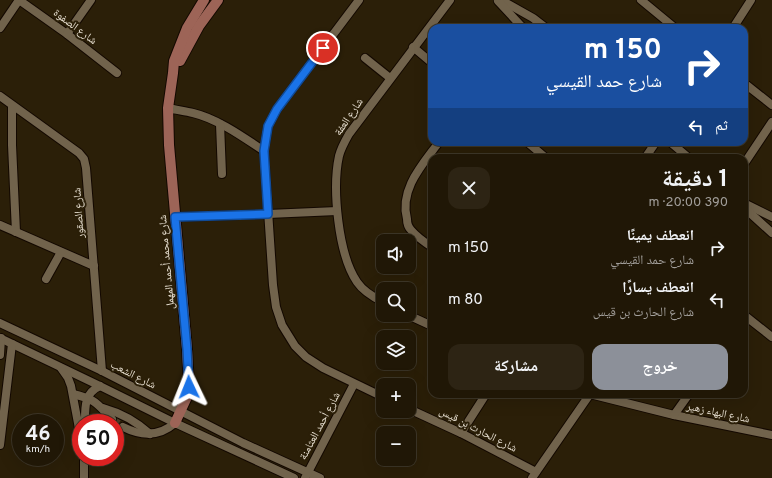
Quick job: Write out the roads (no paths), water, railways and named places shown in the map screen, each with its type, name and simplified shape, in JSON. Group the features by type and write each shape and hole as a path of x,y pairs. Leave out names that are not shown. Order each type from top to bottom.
{"main road":[{"name":"شارع محمد أحمد المهمل","path":"175,424 188,392 189,370 169,145 168,108 174,61 181,41 204,0"},
{"name":"شارع محمد أحمد المهمل","path":"173,73 192,38 218,0"}],"street":[{"path":"0,28 19,0"},
{"name":"شارع الصفوة","path":"19,0 67,34 117,73"},
{"path":"67,34 91,0"},
{"path":"359,0 277,109 268,126 264,151 272,285 276,308 282,326 295,346 306,357 323,368 376,394"},
{"name":"شارع العفة","path":"431,24 450,0"},
{"path":"497,0 519,24"},
{"path":"502,0 541,24"},
{"path":"641,0 670,24"},
{"path":"736,24 751,0"},
{"name":"شارع العفة","path":"376,298 368,293 357,282 347,259 337,211 337,167 340,154 349,134 428,28"},
{"path":"413,47 428,60"},
{"path":"365,58 390,78"},
{"path":"748,86 772,105"},
{"name":"شارع الصقور","path":"0,96 79,153 84,159 86,168 102,371"},
{"path":"12,106 12,145 16,232"},
{"path":"168,108 194,113 220,124 244,137 264,151"},
{"path":"748,158 772,122"},
{"path":"220,124 222,174"},
{"path":"531,146 541,154"},
{"path":"675,146 684,154"},
{"path":"428,158 413,180 408,192 405,211 410,229 420,240 428,245"},
{"path":"748,206 772,217"},
{"path":"748,210 772,233"},
{"path":"175,217 337,211"},
{"path":"0,224 94,266"},
{"path":"46,279 61,252"},
{"path":"416,319 428,324"},
{"path":"748,320 772,337"},
{"name":"شارع الشعب","path":"0,323 102,371 306,475 320,478"},
{"path":"0,355 1,338 175,424 294,478"},
{"path":"0,445 12,344"},
{"path":"59,366 68,378 76,414"},
{"name":"شارع أحمد العثامنة","path":"306,475 354,384"},
{"path":"85,414 85,405 88,398 93,390 100,386"},
{"path":"73,394 88,398 95,402 108,414"},
{"path":"461,433 483,398"},
{"path":"534,475 587,398"},
{"name":"شارع البهاء زهير","path":"606,398 674,415 772,435"},
{"path":"674,415 686,398"},
{"path":"103,408 128,418 150,434"},
{"name":"شارع الحارث بن قيس","path":"416,412 461,433 534,475"},
{"path":"124,427 136,432 150,434 162,432 175,424"},
{"path":"84,466 84,478"}]}
